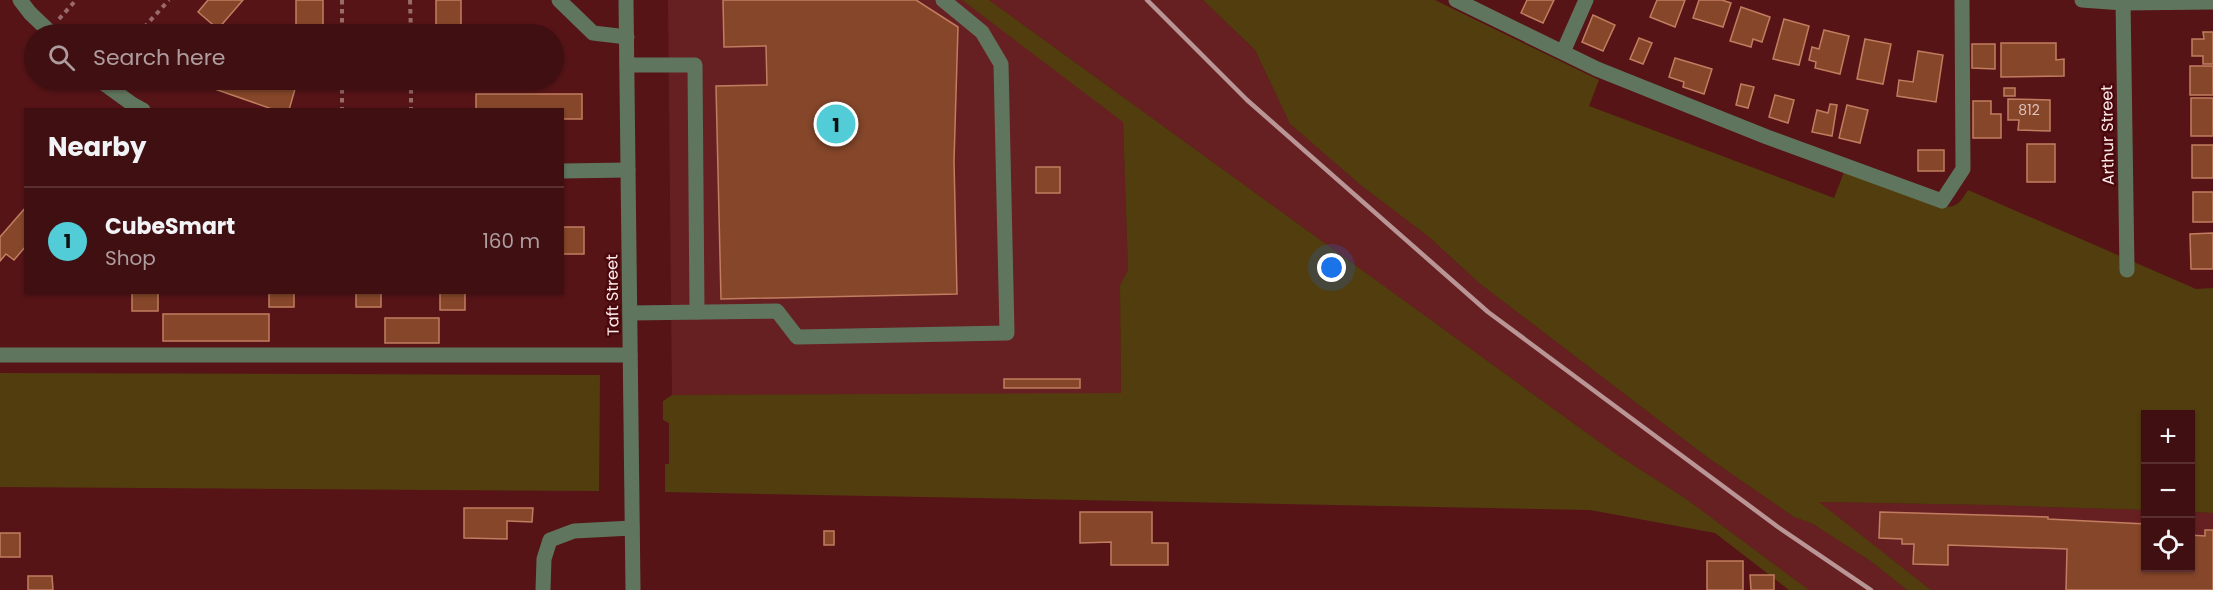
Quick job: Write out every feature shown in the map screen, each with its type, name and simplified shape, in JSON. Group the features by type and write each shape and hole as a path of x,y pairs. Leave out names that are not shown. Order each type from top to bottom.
{"street":[{"path":"20,0 42,24"},
{"path":"559,0 593,33 627,37"},
{"name":"Taft Street","path":"626,0 633,590"},
{"path":"630,313 777,311 797,337 1007,333 1001,64 982,32 943,0"},
{"path":"1456,0 1597,69 1767,137 1942,201 1963,169 1962,0"},
{"path":"1563,52 1586,0"},
{"path":"2082,0 2213,2"},
{"name":"Arthur Street","path":"2123,2 2127,270"},
{"path":"627,65 695,65 697,312"},
{"path":"113,90 139,108"},
{"path":"564,171 628,170"},
{"path":"0,356 630,355"},
{"path":"543,590 544,559 550,540 574,531 632,528"}],"path":[{"path":"59,20 76,0"},
{"path":"147,24 169,0"},
{"path":"342,0 342,24"},
{"path":"410,0 411,24"},
{"path":"342,90 342,108"},
{"path":"411,90 411,108"}],"shaded area":[{"path":"668,0 962,0 1123,121 1128,270 1120,285 1121,394 672,395"},
{"path":"962,0 989,0 1616,454 1685,498 1809,590 1789,590 1715,533 1590,510 665,492 665,464 669,464 669,423 663,420 663,401 672,395 1121,393 1120,285 1128,270 1123,122"},
{"path":"989,0 1203,0 1255,50 1290,124 1363,187 1429,237 1479,283 1707,457 1794,517 1813,524 1872,562 1907,590 1809,590 1685,498 1616,454"},
{"path":"1203,0 1435,0 1599,80 1589,106 1834,198 1844,172 1945,207 1959,203 1968,190 2196,289 2213,288 2213,513 2195,512 2195,410 2141,410 2141,510 1819,502 1931,590 1907,590 1872,562 1813,524 1794,517 1707,457 1479,283 1429,237 1363,187 1290,124 1255,50"},
{"path":"0,373 600,375 599,491 0,487"},
{"path":"1818,502 2141,510 2141,572 2195,572 2195,512 2213,513 2213,590 1931,590"}],"building":[{"path":"208,0 243,0 222,24 212,24 198,12"},
{"path":"296,0 323,0 323,24 296,24"},
{"path":"436,0 461,0 461,24 436,24"},
{"path":"723,0 916,0 958,27 954,161 957,294 721,299 716,86 767,85 766,46 724,47"},
{"path":"1527,0 1554,0 1543,23 1521,13"},
{"path":"1657,0 1685,0 1675,27 1650,17"},
{"path":"1699,0 1722,0 1731,3 1723,27 1693,18"},
{"path":"1741,7 1770,17 1762,42 1753,39 1751,47 1730,41"},
{"path":"1593,15 1615,25 1603,51 1582,42"},
{"path":"1784,19 1809,26 1799,65 1773,59"},
{"path":"1824,30 1849,36 1840,74 1815,68 1816,62 1809,60 1812,47 1819,49"},
{"path":"2203,32 2213,32 2213,64 2203,64 2203,56 2192,56 2192,39 2204,39"},
{"path":"1639,38 1652,43 1643,64 1630,59"},
{"path":"1865,39 1891,44 1883,84 1857,79"},
{"path":"2001,43 2056,43 2056,60 2064,59 2064,76 2001,77"},
{"path":"1972,44 1995,44 1995,69 1972,68"},
{"path":"1918,51 1943,55 1936,102 1897,96 1899,80 1913,82"},
{"path":"1675,58 1712,69 1704,94 1683,87 1684,82 1669,77"},
{"path":"2190,66 2213,66 2213,95 2190,95"},
{"path":"1741,84 1754,87 1748,108 1736,105"},
{"path":"2004,88 2015,88 2015,96 2004,96"},
{"path":"218,90 295,90 290,108 269,108"},
{"path":"476,94 582,94 582,119 564,119 564,108 476,108"},
{"path":"1775,95 1794,100 1788,123 1769,117"},
{"path":"2191,98 2213,98 2213,136 2191,136"},
{"path":"2008,99 2050,100 2050,131 2018,130 2019,120 2008,120"},
{"path":"1973,101 1991,101 1991,114 2001,114 2001,138 1973,138"},
{"path":"1830,104 1837,105 1832,136 1812,132 1817,110 1828,113"},
{"path":"1847,105 1868,110 1860,143 1839,138"},
{"path":"2027,144 2055,144 2055,182 2027,182"},
{"path":"2192,145 2213,145 2213,178 2192,178"},
{"path":"1918,150 1944,150 1944,171 1918,171"},
{"path":"1036,167 1060,167 1060,193 1036,193"},
{"path":"2193,192 2213,192 2213,222 2193,222"},
{"path":"24,209 24,248 14,260 6,254 0,261 0,237"},
{"path":"564,227 584,227 584,254 564,254"},
{"path":"2213,233 2213,269 2191,269 2190,234"},
{"path":"132,294 158,294 158,311 132,311"},
{"path":"269,294 294,294 294,307 269,307"},
{"path":"356,294 381,294 381,307 356,307"},
{"path":"440,294 465,294 465,310 440,310"},
{"path":"163,314 269,314 269,341 163,341"},
{"path":"385,318 439,318 439,343 385,343"},
{"path":"1004,379 1080,379 1080,388 1004,388"},
{"path":"464,508 533,508 532,522 507,521 507,539 464,538"},
{"path":"1080,512 1152,512 1152,543 1168,543 1168,565 1111,565 1111,542 1080,543"},
{"path":"1880,512 2048,517 2048,519 2141,524 2141,572 2195,572 2195,535 2205,536 2205,530 2213,530 2213,590 2066,590 2067,549 1948,545 1948,565 1913,564 1914,544 1902,544 1902,539 1879,538"},
{"path":"824,531 834,531 834,545 824,545"},
{"path":"0,533 20,533 20,557 0,557"},
{"path":"1707,561 1743,561 1743,590 1707,590"},
{"path":"1750,575 1774,575 1774,590 1751,590"},
{"path":"28,576 52,576 53,590 28,590"}],"railway":[{"path":"1147,0 1247,100 1488,312 1778,527 1871,590"}],"place":[{"name":"CubeSmart","path":"836,124"}]}
